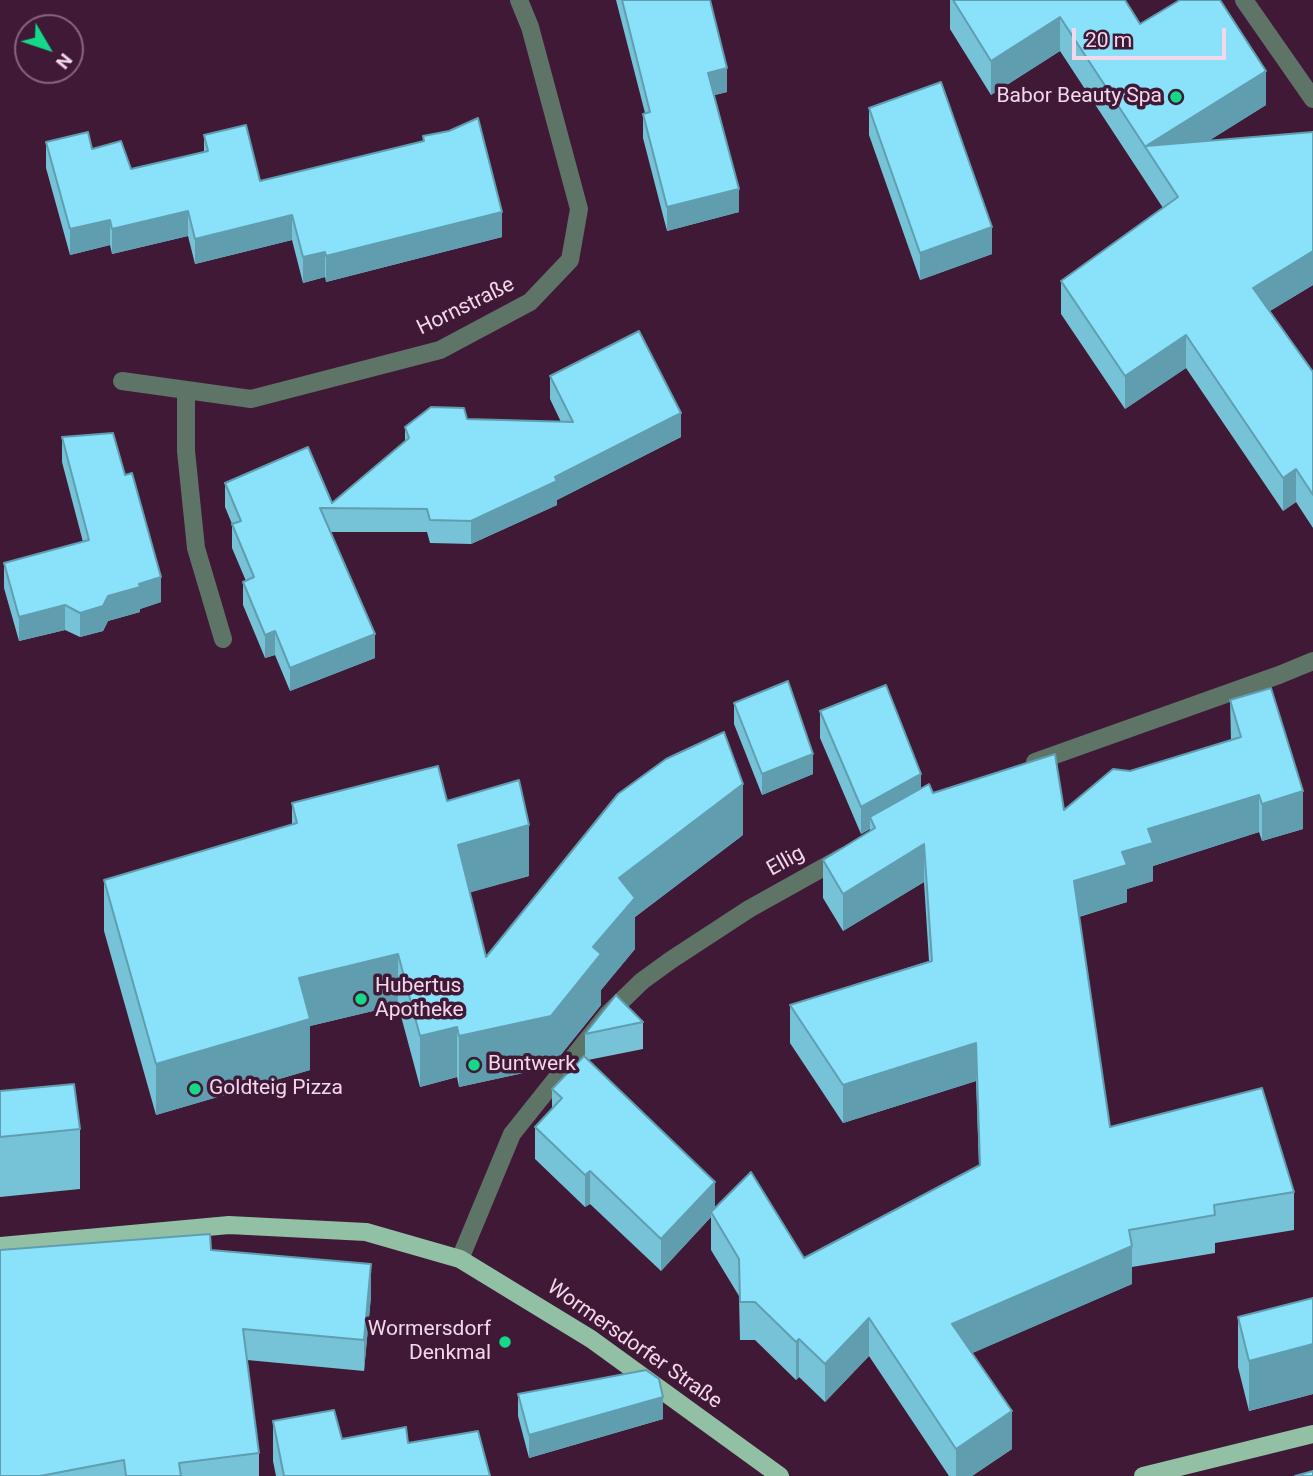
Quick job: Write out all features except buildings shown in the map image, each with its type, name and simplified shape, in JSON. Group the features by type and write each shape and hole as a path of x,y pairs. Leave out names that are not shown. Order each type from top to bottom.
{"main road":[{"name":"Wormersdorfer Straße","path":"0,1246 229,1225 366,1232 460,1259 591,1339 780,1476"},
{"path":"1143,1476 1313,1434"}],"street":[{"name":"Hornstraße","path":"122,381 251,399 440,350 530,302 570,260 579,209 530,27 519,0"},
{"path":"1244,0 1313,99"},
{"path":"186,390 187,451 196,548 223,639"},
{"path":"1015,770 1049,755 1279,676 1313,661"},
{"name":"Ellig","path":"460,1259 512,1134 607,1015 642,981 705,938 749,909 864,845"}],"place":[{"name":"Babor Beauty Spa","path":"1176,97"},
{"name":"Hubertus Apotheke","path":"361,999"},
{"name":"Buntwerk","path":"474,1065"},
{"name":"Goldteig Pizza","path":"195,1089"},
{"name":"Wormersdorf Denkmal","path":"505,1342"}]}
